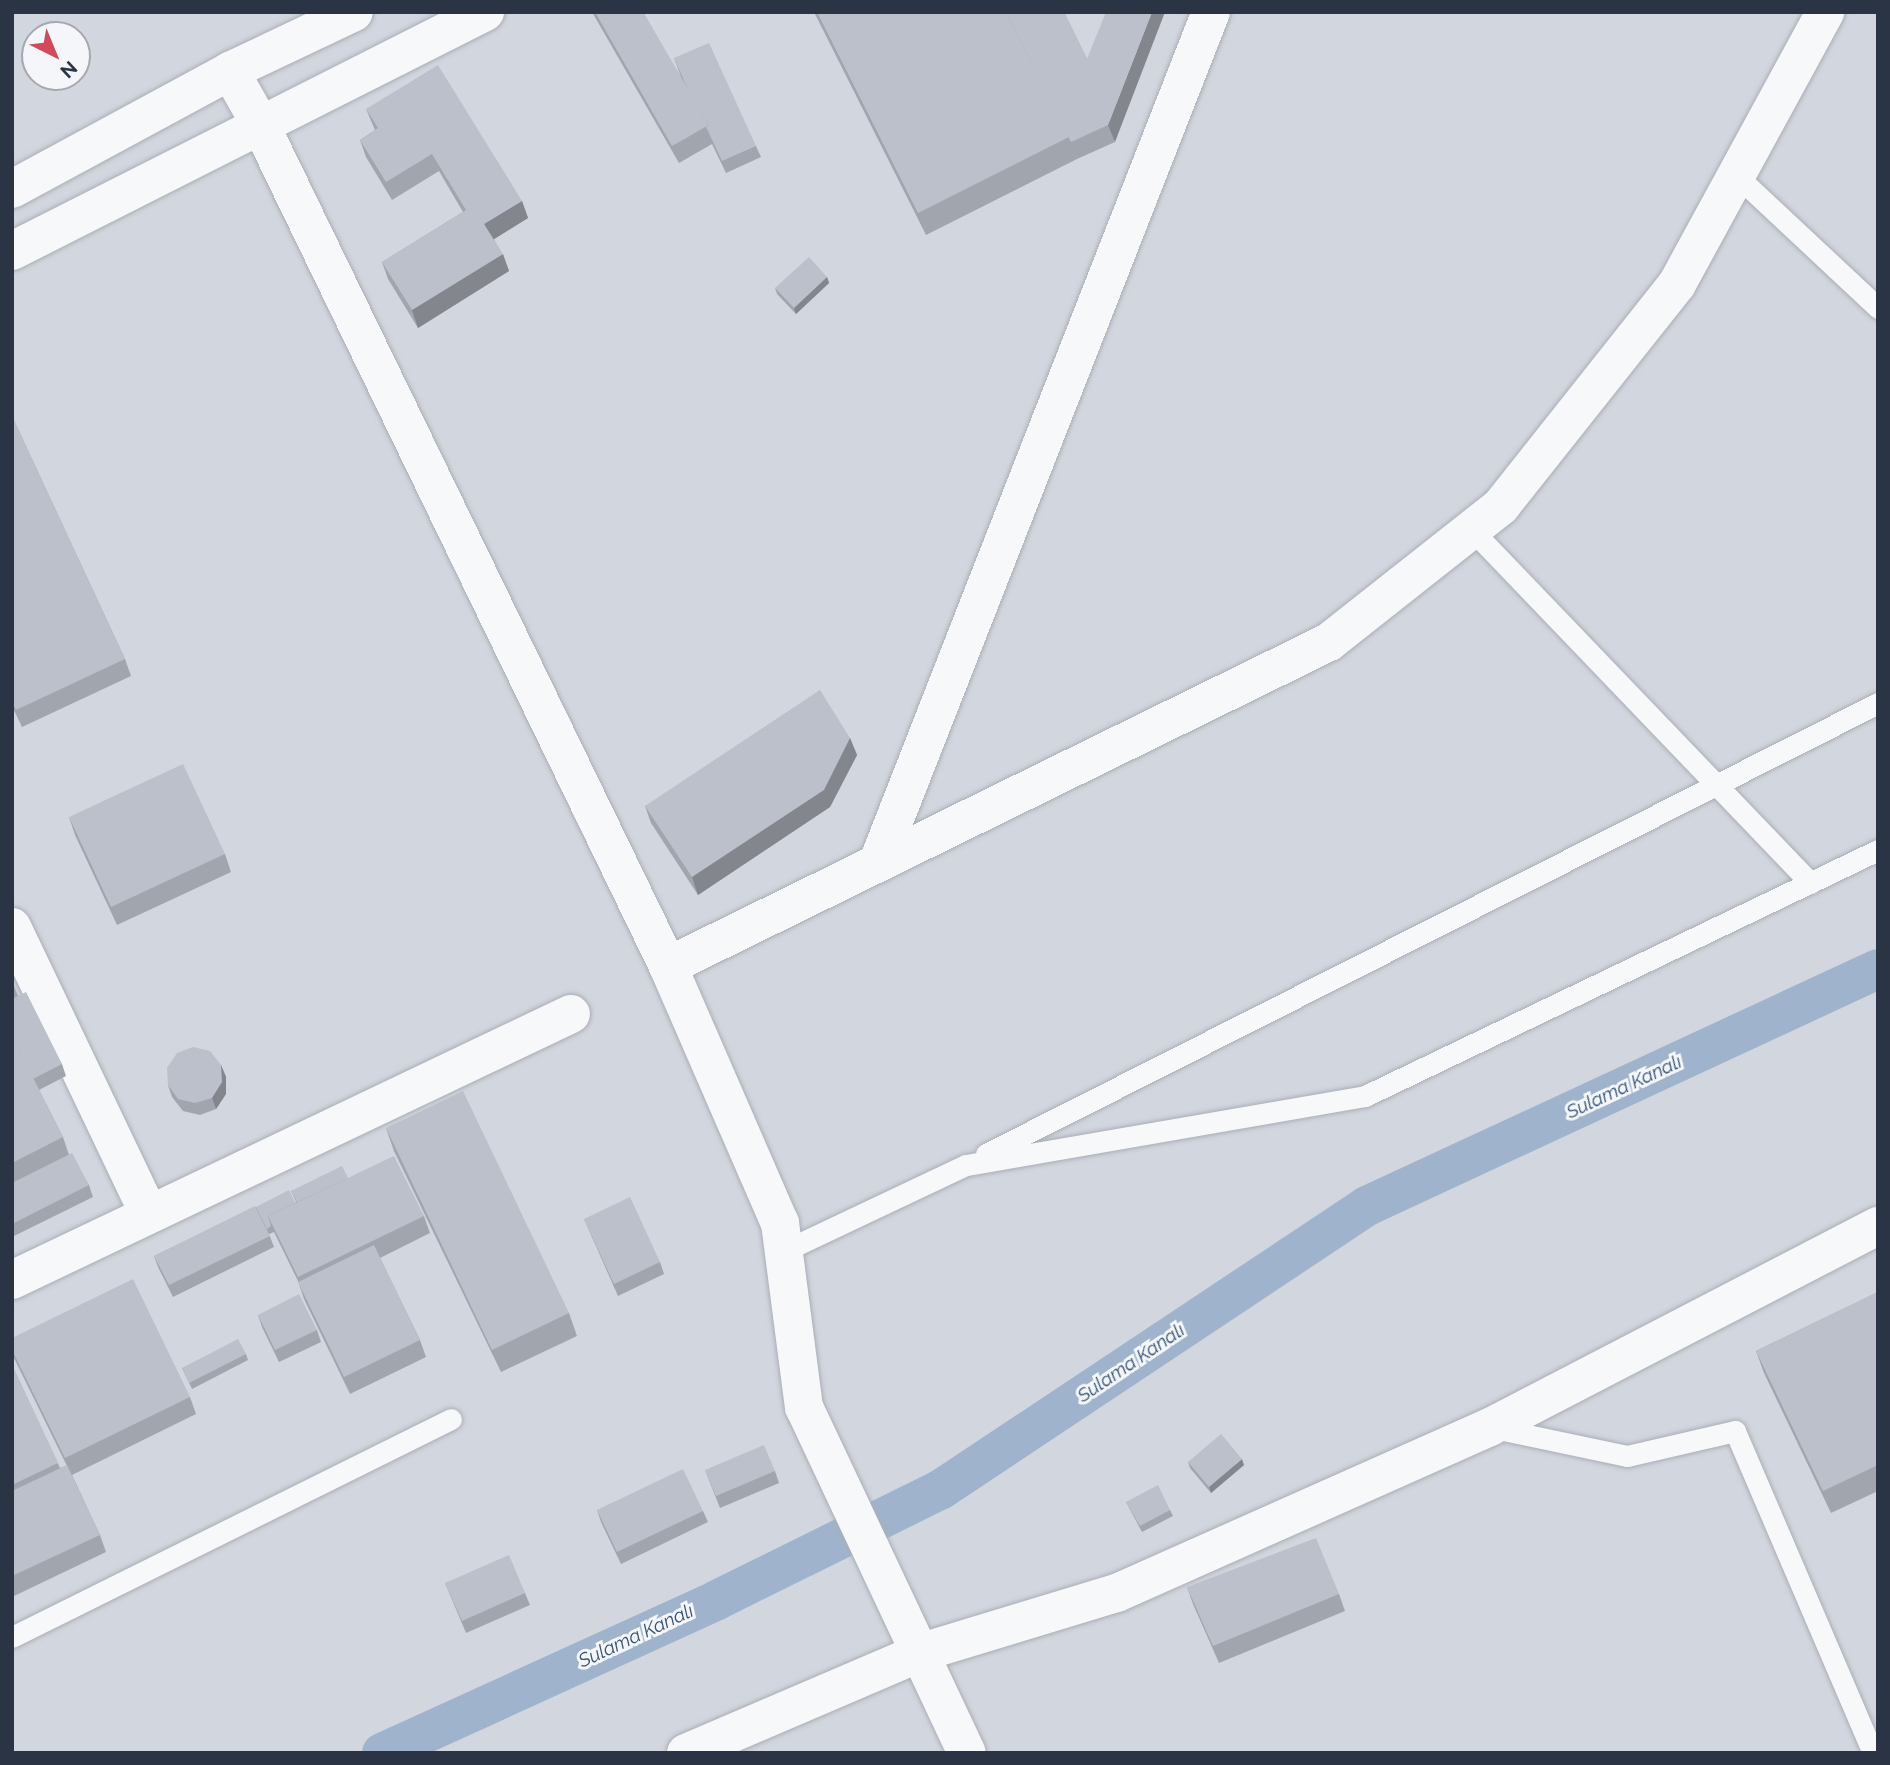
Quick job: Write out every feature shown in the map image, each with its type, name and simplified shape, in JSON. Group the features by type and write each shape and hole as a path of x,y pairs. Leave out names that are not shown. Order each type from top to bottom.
{"street":[{"path":"12,189 230,71 354,12"},
{"path":"12,251 485,12"},
{"path":"878,862 1211,12"},
{"path":"668,966 1329,642 1472,530 1501,506 1677,284 1825,12"},
{"path":"230,71 260,124 668,966 780,1223 804,1407 967,1753"},
{"path":"12,927 148,1212"},
{"path":"12,1280 148,1212 571,1014"},
{"path":"686,1753 919,1653 1117,1593 1490,1427 1878,1226"}],"lane":[{"path":"1736,175 1878,308"},
{"path":"1472,530 1810,883"},
{"path":"784,1251 965,1165 1878,703"},
{"path":"965,1165 1365,1096 1878,850"},
{"path":"12,1637 451,1419"},
{"path":"1490,1427 1627,1456 1735,1431 1872,1753"}],"shaded area":[{"path":"12,12 1878,12 1878,1753 12,1753"}],"building":[{"path":"595,12 643,12 709,125 672,146"},
{"path":"817,12 1006,12 1069,137 918,213"},
{"path":"1006,12 1064,12 1087,59 1106,12 1152,12 1108,125 1071,142"},
{"path":"709,43 756,146 722,161 706,127 709,125 688,90 674,58"},
{"path":"438,65 522,201 484,224 503,254 412,310 382,262 466,210 432,154 386,182 360,140 378,128 366,109"},
{"path":"809,257 827,277 794,308 775,288"},
{"path":"12,416 125,659 16,710 12,703"},
{"path":"820,690 850,738 824,790 692,877 645,806"},
{"path":"183,764 225,854 111,907 69,817"},
{"path":"26,992 62,1064 33,1079 12,1036 12,999"},
{"path":"12,1036 63,1137 12,1163"},
{"path":"193,1047 210,1051 221,1065 222,1082 212,1098 195,1103 178,1099 168,1085 167,1068 177,1053"},
{"path":"463,1091 569,1313 492,1350 386,1128"},
{"path":"72,1153 89,1185 12,1224 12,1183"},
{"path":"394,1156 424,1216 298,1277 268,1216"},
{"path":"342,1166 348,1178 297,1202 291,1191"},
{"path":"289,1190 295,1203 268,1216 271,1226 267,1229 256,1207"},
{"path":"630,1197 660,1262 614,1284 584,1219"},
{"path":"255,1206 270,1236 169,1285 154,1256"},
{"path":"374,1245 420,1340 344,1377 298,1282"},
{"path":"133,1279 190,1397 65,1458 12,1350 12,1338"},
{"path":"1878,1292 1878,1465 1823,1491 1756,1351"},
{"path":"299,1294 317,1330 275,1350 258,1315"},
{"path":"238,1339 246,1354 189,1383 182,1368"},
{"path":"12,1365 58,1463 12,1485"},
{"path":"1221,1434 1242,1459 1209,1487 1188,1462"},
{"path":"764,1445 775,1471 716,1496 705,1470"},
{"path":"67,1465 100,1535 12,1576 12,1491"},
{"path":"683,1469 703,1511 617,1552 597,1510"},
{"path":"1158,1485 1170,1510 1140,1526 1126,1502"},
{"path":"1316,1538 1339,1594 1213,1646 1187,1587"},
{"path":"509,1555 525,1593 462,1621 445,1583"}],"waterway":[{"name":"Sulama Kanalı","path":"382,1753 717,1600 940,1490 1367,1206 1878,969"}]}
